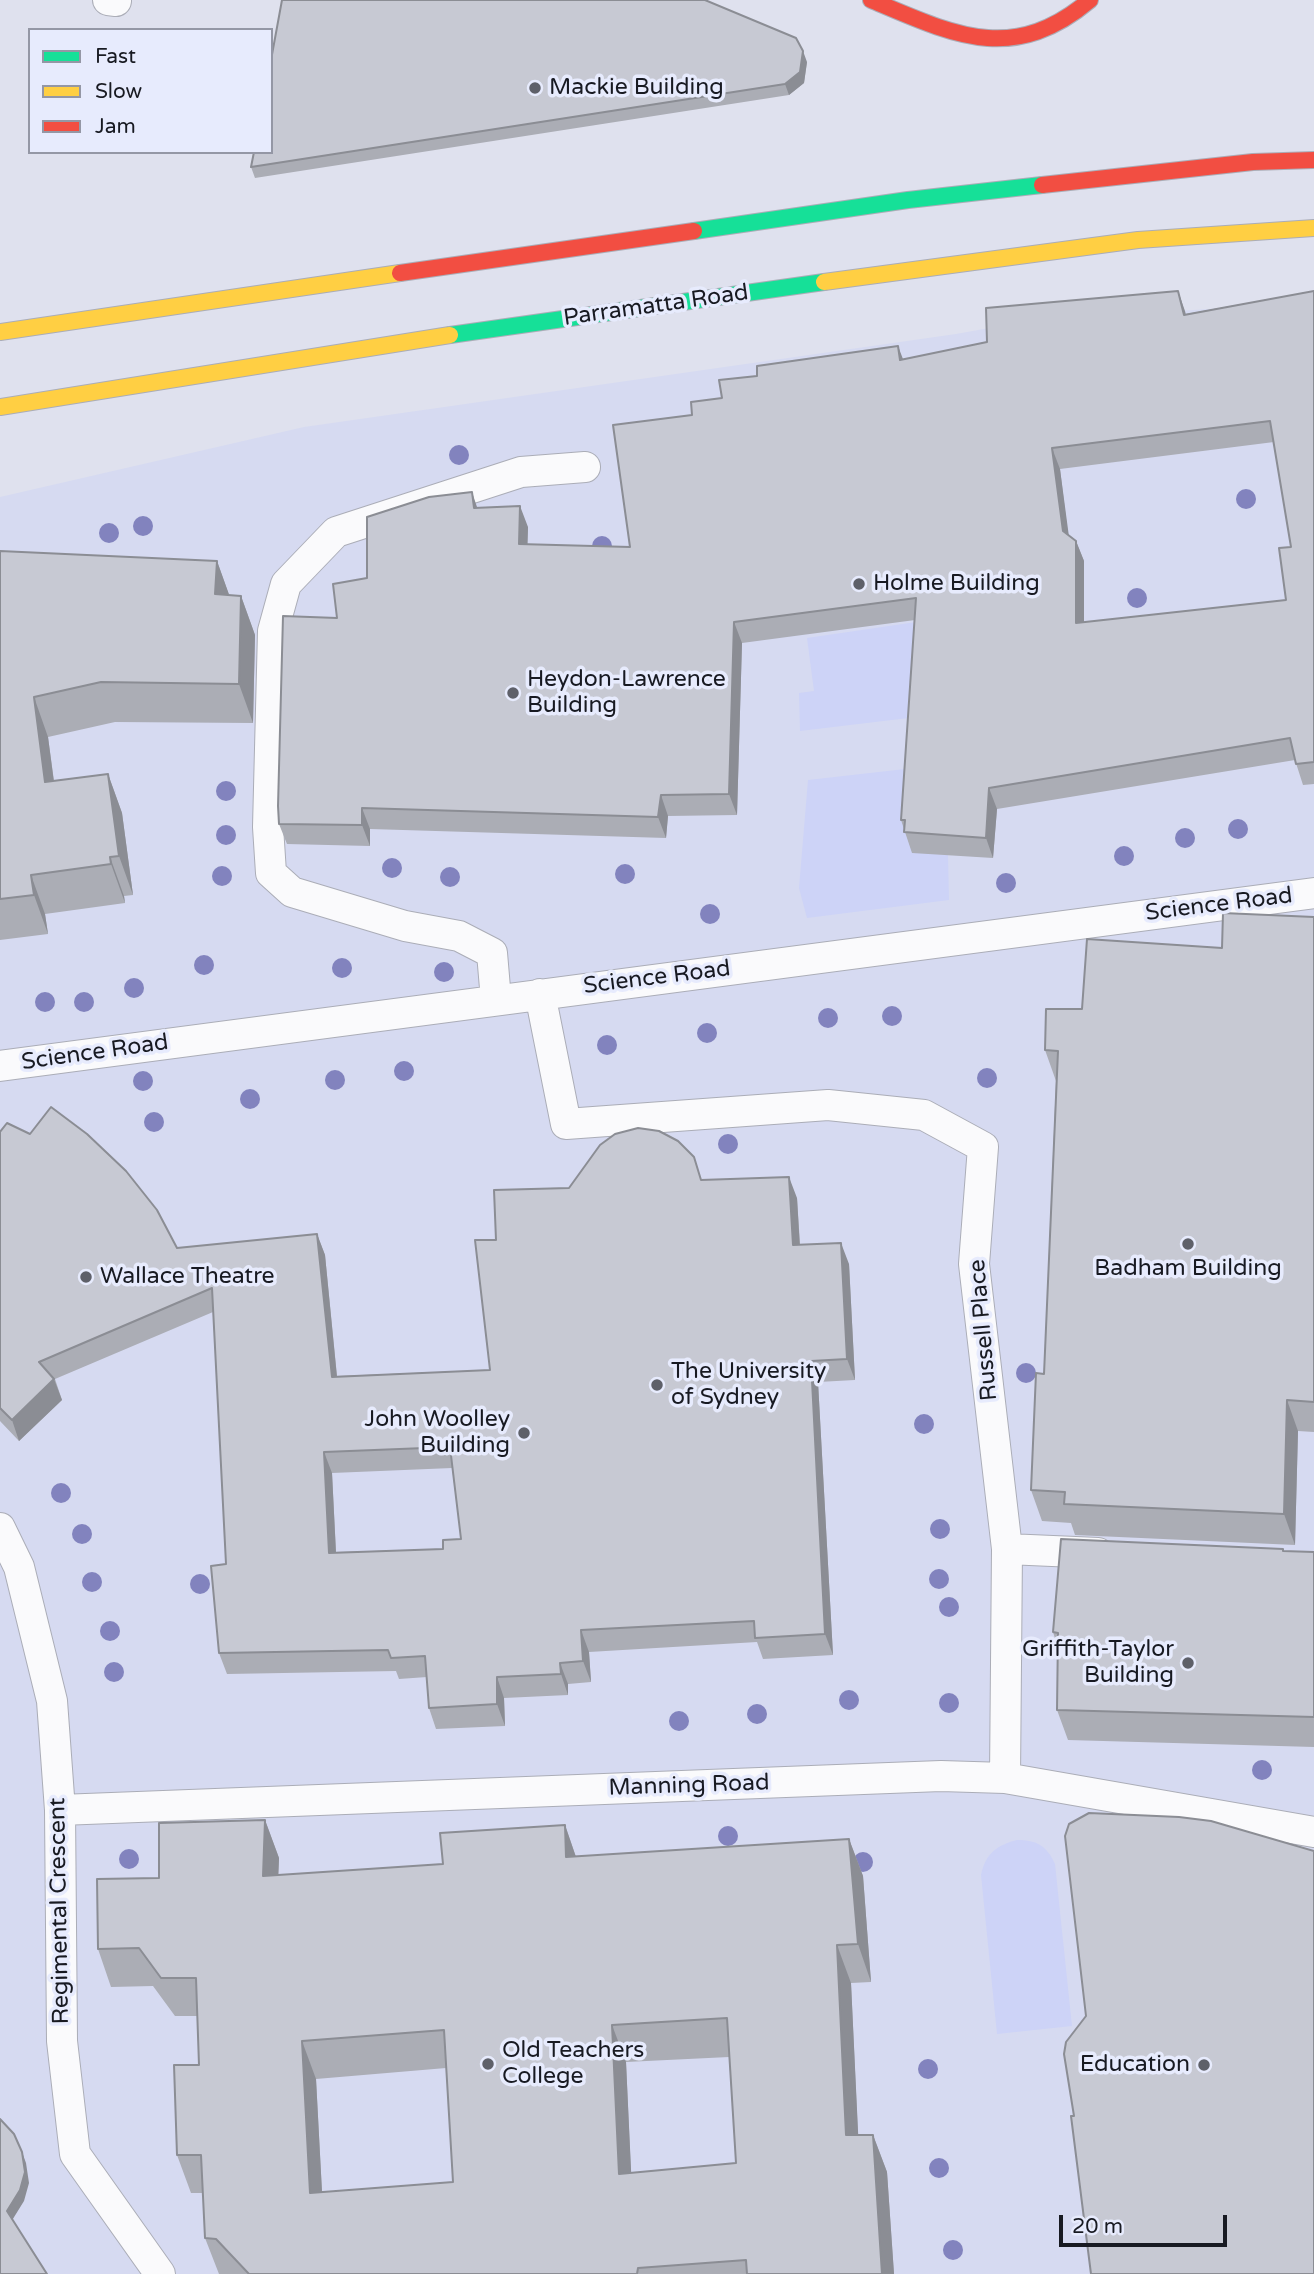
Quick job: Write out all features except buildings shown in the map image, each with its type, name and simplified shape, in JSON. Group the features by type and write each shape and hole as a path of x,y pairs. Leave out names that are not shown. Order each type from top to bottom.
{"main road":[{"path":"871,0 911,17 966,34 996,40 1023,40 1054,27 1090,0"},
{"path":"0,332 908,200 1252,162 1314,160"},
{"name":"Parramatta Road","path":"0,407 404,342 807,284 1138,240 1314,228"}],"lane":[{"path":"496,1000 492,953 459,936 405,926 292,892 271,873 268,827 273,631 286,584 335,532 522,472 586,467"},
{"name":"Science Road","path":"0,1066 1314,893"},
{"name":"Russell Place","path":"540,994 566,1124 828,1105 925,1115 983,1147 974,1264 1007,1549 1005,1778"},
{"name":"Regimental Crescent","path":"0,1528 19,1567 52,1701 60,1810 62,2041 75,2154 160,2274"},
{"path":"1007,1549 1133,1554"},
{"name":"Manning Road","path":"60,1810 941,1776 1005,1778 1314,1832"}],"shaded area":[{"name":"The University of Sydney","path":"1314,302 1314,2274 0,2274 0,497 304,427 956,334 1028,321"},
{"path":"937,619 917,717 800,731 799,693 814,691 807,638"},
{"path":"914,768 912,852 948,855 949,900 807,918 799,888 808,780"},
{"path":"1017,1840 1041,1845 1055,1864 1072,2026 997,2034 981,1875 993,1851"}],"traffic: fast":[{"path":"694,231 908,200 1042,185"},
{"path":"450,335 824,282"}],"traffic: slow":[{"path":"824,282 1138,240 1314,228"},
{"path":"0,332 400,273"},
{"path":"0,407 450,335"}],"traffic: jam":[{"path":"871,0 929,24 983,38 1009,38 1035,32 1062,20 1090,0"},
{"path":"1042,185 1253,162 1314,160"},
{"path":"400,273 694,231"}],"place":[{"name":"Mackie Building","path":"535,88"},
{"name":"Holme Building","path":"859,584"},
{"name":"Heydon-Lawrence Building","path":"513,693"},
{"name":"Badham Building","path":"1188,1244"},
{"name":"Wallace Theatre","path":"86,1277"},
{"name":"The University of Sydney","path":"657,1385"},
{"name":"John Woolley Building","path":"524,1433"},
{"name":"Griffith-Taylor Building","path":"1188,1663"},
{"name":"Old Teachers College","path":"488,2064"},
{"name":"Education","path":"1204,2065"}]}
